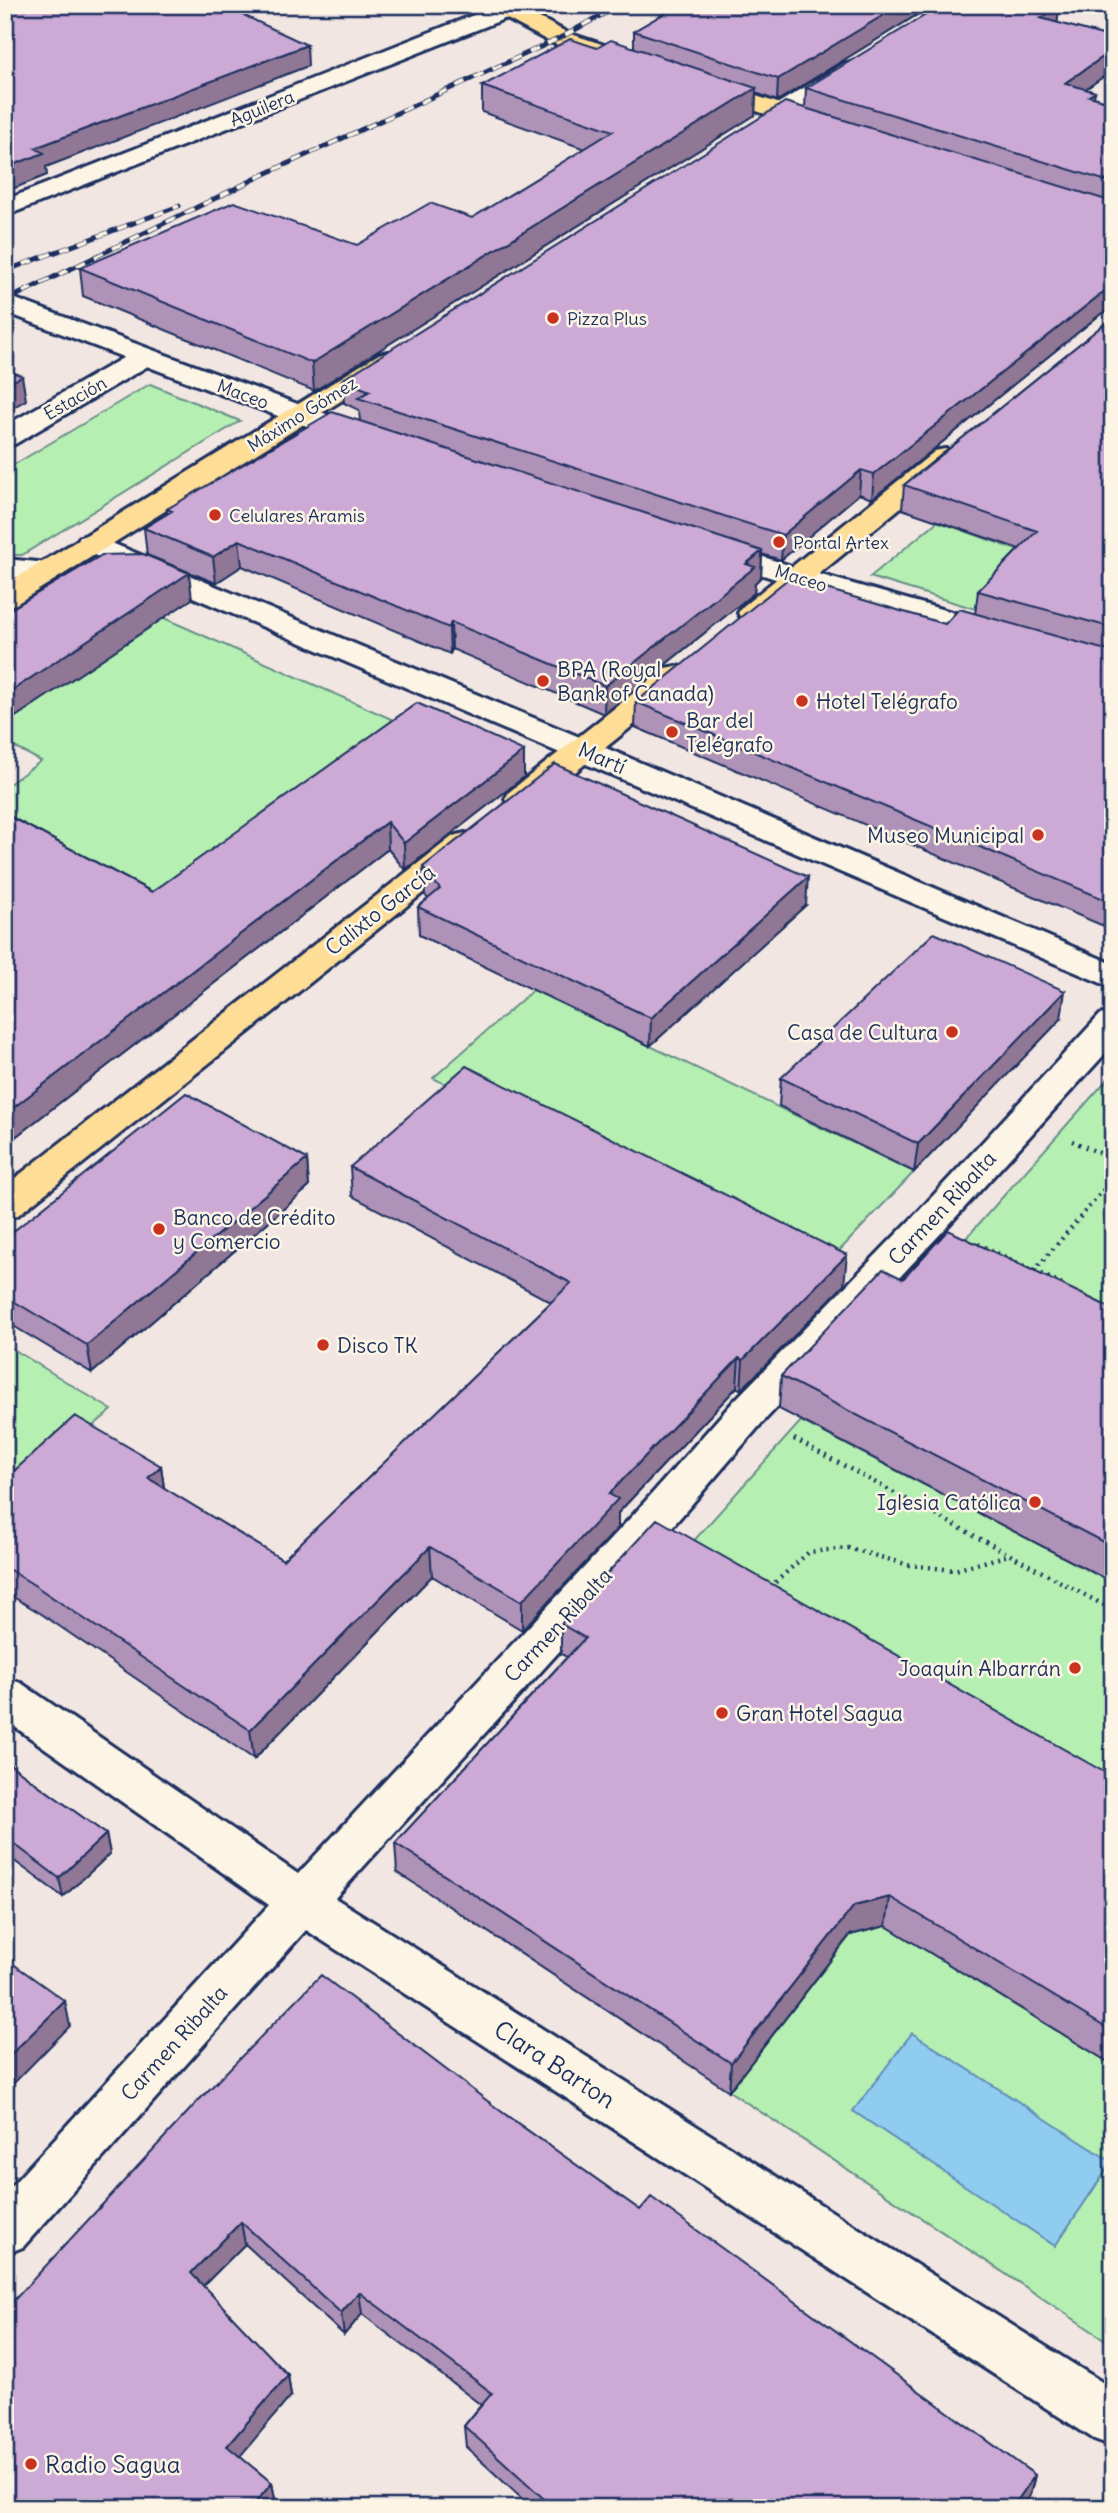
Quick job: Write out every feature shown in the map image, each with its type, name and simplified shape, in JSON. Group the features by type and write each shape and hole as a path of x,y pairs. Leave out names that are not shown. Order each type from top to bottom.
{"main road":[{"path":"508,7 560,38 638,64"},
{"path":"677,77 847,133"},
{"path":"757,127 780,112"},
{"name":"Máximo Gómez","path":"5,598 407,349"},
{"path":"733,629 965,440"},
{"name":"Calixto García","path":"5,1206 701,655"}],"street":[{"name":"Aguilera","path":"5,209 508,7"},
{"path":"780,112 873,55"},
{"name":"Maceo","path":"12,306 301,415 393,445"},
{"name":"Estación","path":"5,438 144,357"},
{"name":"Maceo","path":"679,539 797,577 1021,641"},
{"name":"Martí","path":"90,543 1113,977"},
{"path":"5,568 157,570"},
{"name":"Carmen Ribalta","path":"5,2230 641,1534 747,1413 1113,1023"},
{"name":"Clara Barton","path":"5,1696 302,1902 1113,2420"}],"path":[{"path":"1034,1271 1113,1179"},
{"path":"930,1221 1068,1287"},
{"path":"747,1413 1113,1610"},
{"path":"768,1589 809,1552 848,1548 909,1565 955,1570 1010,1555"},
{"path":"757,1583 780,1595"}],"green space":[{"path":"150,384 240,421 22,555 5,555 5,470"},
{"path":"938,521 1033,556 979,610 870,577"},
{"path":"164,618 416,730 155,919 5,838 5,787 41,761 5,742 5,724"},
{"path":"533,990 914,1172 819,1272 433,1078"},
{"path":"1113,1073 1113,1345 944,1263"},
{"path":"5,1344 112,1410 5,1499"},
{"path":"801,1421 1113,1583 1113,1779 690,1545"},
{"path":"867,1914 1113,2065 1113,2345 729,2091"}],"water":[{"path":"912,2033 1112,2162 1055,2246 853,2111"}],"building":[{"path":"5,5 222,5 307,45 35,148 44,153 5,168"},
{"path":"679,5 900,5 778,79 634,31"},
{"path":"942,5 1055,5 1059,6 1041,18 1113,38 1113,50 1065,83 1095,92 1089,96 1113,103 1113,183 806,88"},
{"path":"570,39 597,48 611,40 756,88 312,363 80,268 234,202 357,245 430,203 472,218 613,131 482,86"},
{"path":"785,102 1113,202 1113,289 1106,290 874,474 861,470 783,535 358,398 370,391 342,380"},
{"path":"1113,317 1113,628 978,591 1037,531 904,485"},
{"path":"5,369 22,376 5,386"},
{"path":"332,412 762,551 746,564 755,567 605,686 451,622 449,628 239,540 213,557 144,528 172,511 167,509"},
{"path":"143,554 189,573 5,695 5,607 11,609 102,555"},
{"path":"789,578 945,624 959,609 1113,652 1113,903 636,702"},
{"path":"417,703 524,751 404,843 387,822 5,1114 5,814 152,892"},
{"path":"555,764 808,877 651,1018 418,907 440,889 423,867"},
{"path":"934,933 1065,991 918,1144 781,1078"},
{"path":"466,1066 847,1255 743,1360 739,1358 609,1494 618,1499 522,1601 430,1547 250,1730 5,1567 5,1479 75,1416 161,1466 148,1478 283,1560 571,1283 350,1167"},
{"name":"Banco de Crédito y Comercio","path":"186,1093 307,1159 87,1345 5,1296 5,1238"},
{"name":"Iglesia Católica","path":"948,1230 1113,1309 1113,1547 781,1376 883,1269 903,1279"},
{"path":"657,1519 1113,1777 1113,2032 890,1897 854,1906 731,2063 395,1843 585,1638 561,1624"},
{"path":"5,1761 106,1834 59,1878 5,1837"},
{"path":"5,1958 65,2001 5,2060"},
{"path":"321,1975 506,2115 640,2210 651,2197 1035,2475 1012,2508 554,2508 464,2426 492,2393 359,2292 341,2313 241,2222 191,2273 288,2375 227,2446 272,2483 251,2508 5,2508 5,2310 198,2101"}],"railway":[{"path":"5,301 265,174 560,38 620,5"},
{"path":"5,271 179,206"}],"place":[{"name":"Pizza Plus","path":"553,318"},
{"name":"Celulares Aramis","path":"215,515"},
{"name":"Portal Artex","path":"779,542"},
{"name":"BPA (Royal Bank of Canada)","path":"543,681"},
{"name":"Hotel Telégrafo","path":"802,701"},
{"name":"Bar del Telégrafo","path":"672,732"},
{"name":"Museo Municipal","path":"1038,835"},
{"name":"Casa de Cultura","path":"952,1032"},
{"name":"Banco de Crédito y Comercio","path":"159,1229"},
{"name":"Disco TK","path":"323,1345"},
{"name":"Iglesia Católica","path":"1035,1502"},
{"name":"Joaquín Albarrán","path":"1075,1668"},
{"name":"Gran Hotel Sagua","path":"722,1713"},
{"name":"Radio Sagua","path":"31,2464"}]}
